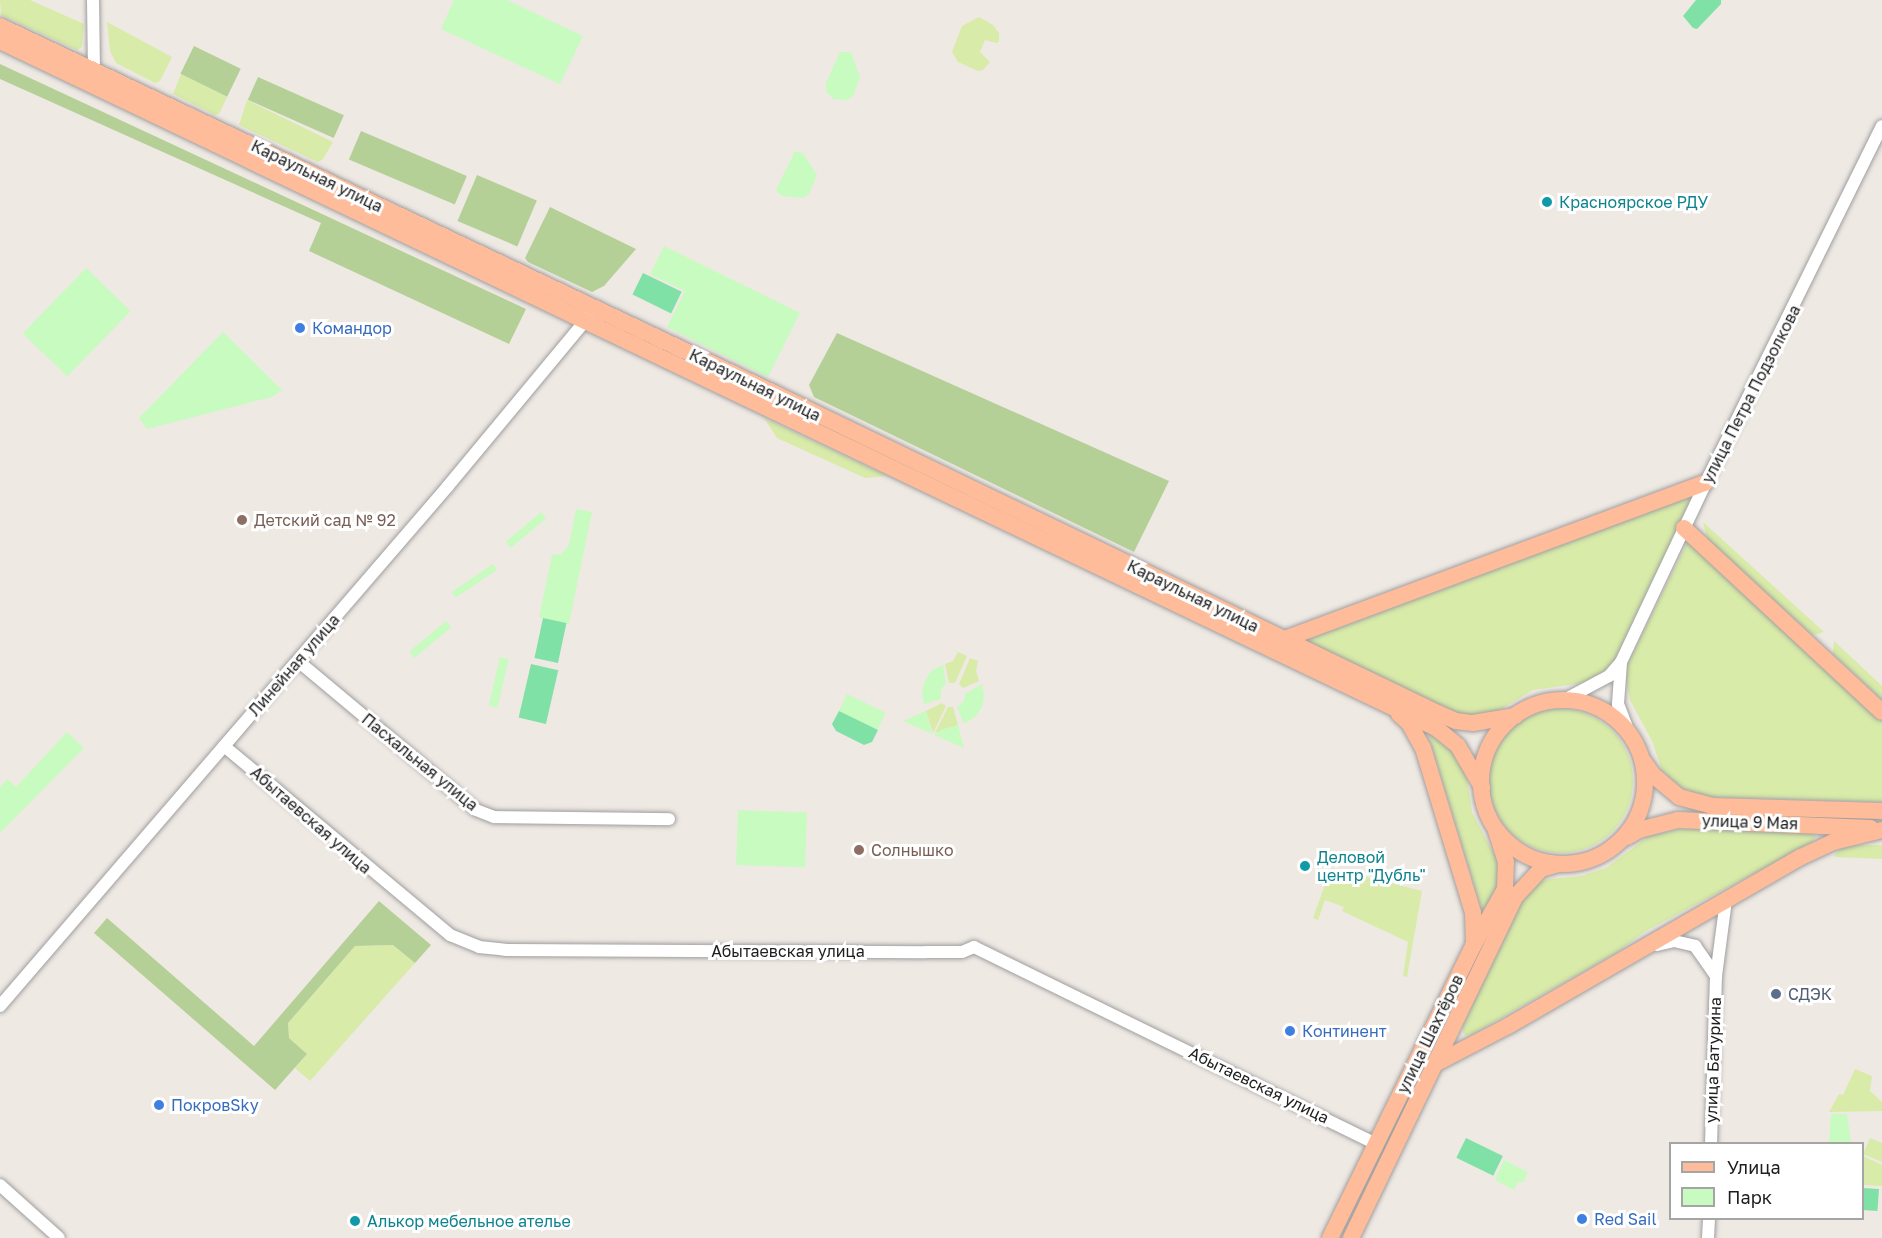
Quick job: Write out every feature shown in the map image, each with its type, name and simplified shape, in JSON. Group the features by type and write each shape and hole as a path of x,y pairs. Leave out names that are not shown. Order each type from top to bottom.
{"main road":[{"name":"Караульная улица","path":"0,26 94,69 590,315 1436,728 1462,752 1482,787"},
{"name":"Караульная улица","path":"0,41 590,315 1033,517 1282,640 1456,721 1473,723 1515,716"},
{"path":"1282,640 1706,482"},
{"path":"1684,528 1882,712"},
{"path":"1564,700 1582,702 1600,709 1629,733 1643,761 1646,783 1642,804 1634,824 1621,841 1603,854 1582,862 1559,864 1540,861 1522,853 1507,842 1495,827 1486,808 1482,787 1483,767 1489,747 1500,730 1515,716 1546,702 1564,700"},
{"path":"1384,704 1409,723 1423,748 1473,912 1473,946"},
{"name":"улица 9 Мая","path":"1643,761 1653,775 1679,797 1713,806 1882,811"},
{"name":"улица 9 Мая","path":"1621,841 1639,830 1678,820 1816,824 1882,829"},
{"name":"улица Шахтёров","path":"1330,1238 1473,946 1505,889 1506,862 1495,827"},
{"path":"1433,1065 1508,1026 1726,900 1833,842 1882,829"},
{"name":"улица Шахтёров","path":"1351,1238 1515,897 1541,868 1559,864"}],"street":[{"path":"93,0 94,69"},
{"name":"улица Петра Подзолкова","path":"1564,700 1609,676 1622,662 1706,482 1882,126"},
{"name":"Линейная улица","path":"0,1006 298,661 590,315"},
{"name":"Пасхальная улица","path":"298,661 476,810 494,817 669,819"},
{"name":"улица Петра Подзолкова","path":"1622,662 1618,704 1629,733"},
{"name":"Абытаевская улица","path":"224,746 450,936 479,947 530,950 962,952 974,947 1377,1144"},
{"name":"улица Батурина","path":"1711,1142 1716,976 1726,900"},
{"path":"1630,955 1665,942 1685,942 1695,946 1703,954 1716,976"},
{"path":"0,1185 59,1238"},
{"path":"1708,1238 1709,1220"}],"green space":[{"path":"0,0 30,0 84,24 82,47 77,50 1,15"},
{"path":"454,0 507,0 583,36 560,84 441,29"},
{"path":"1696,0 1721,0 1721,4 1697,29 1693,28 1683,16"},
{"path":"979,17 993,25 999,33 999,41 997,43 985,40 980,52 990,62 983,70 978,71 958,62 952,52 962,26"},
{"path":"107,22 172,57 160,81 155,83 116,63 110,51"},
{"path":"194,46 241,69 227,97 180,74"},
{"path":"840,52 851,52 860,77 853,96 847,100 833,99 826,91 826,83"},
{"path":"0,64 526,309 509,344 309,251 321,223 0,79"},
{"path":"181,74 227,97 219,114 215,115 173,94"},
{"path":"258,77 344,115 334,138 248,100"},
{"path":"247,100 333,142 323,159 318,162 239,125"},
{"path":"361,131 467,176 455,204 349,160"},
{"path":"795,151 803,153 817,175 809,194 803,198 782,196 776,190"},
{"path":"477,175 537,200 517,246 457,221"},
{"path":"550,207 636,249 604,286 592,292 528,262 525,258"},
{"path":"664,246 800,313 768,377 667,327 685,291 650,274"},
{"path":"86,268 131,311 67,377 23,333"},
{"path":"643,273 682,292 671,313 632,295"},
{"path":"223,332 282,390 272,397 147,429 139,418"},
{"path":"837,333 1169,481 1134,552 814,397 809,385"},
{"path":"764,418 887,476 865,478 777,438"},
{"path":"1695,494 1613,666 1590,682 1533,690 1491,715 1463,717 1299,643"},
{"path":"576,509 592,512 569,624 539,617 552,555 561,554 569,545"},
{"path":"541,512 546,518 511,548 506,542"},
{"path":"1703,522 1824,632 1814,635 1810,633 1724,555 1707,539"},
{"path":"1688,541 1882,721 1882,802 1707,797 1678,786 1662,770 1652,741 1630,700 1626,680 1628,663"},
{"path":"493,564 497,570 455,598 452,592"},
{"path":"543,618 566,623 558,663 534,658"},
{"path":"446,621 451,627 414,658 409,652"},
{"path":"1834,641 1882,686 1882,700 1833,654"},
{"path":"958,652 967,656 955,683 949,683 945,664 953,661"},
{"path":"500,657 509,659 498,708 489,706"},
{"path":"970,658 978,661 976,671 979,681 963,688 959,684"},
{"path":"531,664 558,670 546,724 519,718"},
{"path":"943,665 946,684 941,689 941,699 924,704 922,692 925,680 932,670"},
{"path":"982,684 984,696 982,707 975,717 964,724 957,707 964,701 965,694"},
{"path":"847,694 886,713 877,730 839,711"},
{"path":"942,703 946,706 933,733 926,711"},
{"path":"948,707 953,707 958,725 935,733"},
{"path":"1561,709 1589,714 1612,730 1628,753 1633,781 1628,809 1612,832 1589,848 1561,853 1533,848 1510,832 1494,809 1489,781 1494,753 1510,730 1533,714"},
{"path":"839,711 878,730 872,742 864,745 836,731 832,724"},
{"path":"926,711 932,734 903,721"},
{"path":"958,725 964,748 934,735 943,729"},
{"path":"1427,731 1440,736 1459,758 1467,779 1472,812 1495,856 1500,872 1498,885 1486,911 1482,910"},
{"path":"67,732 84,748 0,833 0,787 7,779 16,787"},
{"path":"738,810 807,812 805,867 736,865"},
{"path":"1682,829 1808,832 1816,837 1811,843 1646,931 1617,952 1473,1034 1466,1036 1463,1033 1463,1025 1511,917 1536,884 1548,879 1581,876 1606,868 1649,836"},
{"path":"1882,845 1882,859 1835,857 1834,855 1843,847"},
{"path":"1331,868 1422,891 1407,977 1403,976 1408,942 1342,911 1344,907 1325,900 1318,920 1313,918"},
{"path":"379,901 431,945 415,963 393,945 355,946 288,1023 289,1038 307,1054 275,1090 94,933 107,918 254,1046"},
{"path":"393,945 415,963 310,1081 295,1068 307,1054 289,1038 288,1023 355,946"},
{"path":"1855,1069 1872,1076 1870,1091 1882,1102 1882,1111 1829,1112 1839,1094 1843,1095"},
{"path":"1831,1114 1847,1114 1851,1142 1829,1142"},
{"path":"1466,1138 1503,1156 1493,1176 1456,1158"},
{"path":"1870,1138 1882,1143 1882,1162 1864,1154"},
{"path":"1864,1156 1882,1165 1882,1186 1864,1185"},
{"path":"1504,1160 1528,1172 1523,1183 1518,1182 1514,1190 1495,1180"},
{"path":"1864,1188 1879,1189 1877,1211 1864,1210"}],"place":[{"name":"Красноярское РДУ","path":"1547,202"},
{"name":"Командор","path":"300,328"},
{"name":"Детский сад № 92","path":"242,520"},
{"name":"Солнышко","path":"859,850"},
{"name":"Деловой центр \"Дубль\"","path":"1305,866"},
{"name":"СДЭК","path":"1776,994"},
{"name":"Континент","path":"1290,1031"},
{"name":"ПокровSky","path":"159,1105"},
{"name":"Red Sail","path":"1582,1219"},
{"name":"Алькор мебельное ателье","path":"355,1221"}]}
